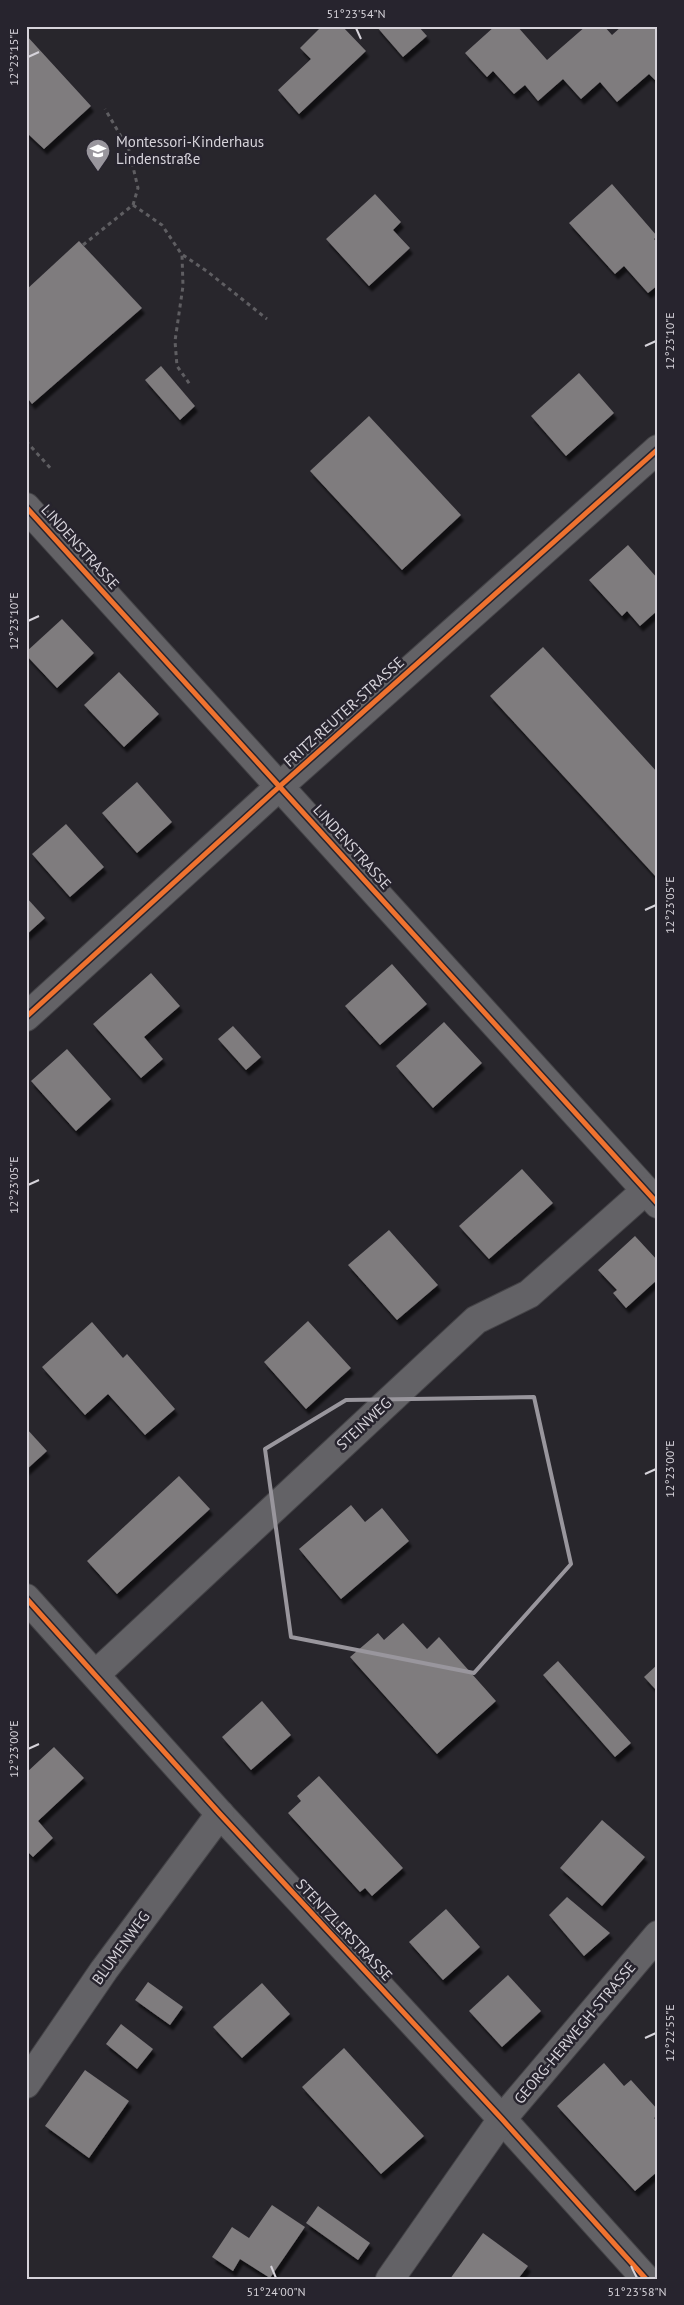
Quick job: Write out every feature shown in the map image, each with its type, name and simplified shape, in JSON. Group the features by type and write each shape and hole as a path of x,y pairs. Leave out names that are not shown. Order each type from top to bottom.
{"street":[{"name":"FRITZ-REUTER-STRASSE","path":"26,1016 280,786 658,449"},
{"name":"LINDENSTRASSE","path":"26,507 651,1198"},
{"name":"STEINWEG","path":"96,1674 476,1320 530,1294 651,1198"},
{"name":"STENTZLERSTRASSE","path":"26,1598 220,1814 502,2119 646,2279"},
{"name":"BLUMENWEG","path":"26,2084 104,1970 220,1814"},
{"name":"GEORG-HERWEGH-STRASSE","path":"390,2279 502,2119 658,1935"}],"path":[{"path":"83,245 134,205 138,188 129,150 105,109"},
{"path":"134,205 162,225 182,255 208,272 267,319"},
{"path":"182,255 183,286 175,341 177,366 191,386"},
{"path":"26,441 52,470"}],"highlighted area":[{"path":"534,1397 571,1564 474,1673 291,1637 265,1449 346,1400"}],"building":[{"path":"322,26 342,26 366,51 299,114 278,90 311,59 300,48"},
{"path":"376,26 418,26 427,36 403,57"},
{"path":"495,26 517,26 547,60 586,26 604,26 612,35 622,26 658,26 658,78 655,80 649,74 617,102 600,82 581,99 563,79 538,101 525,85 514,94 493,71 487,77 465,53"},
{"path":"26,35 91,106 44,149 26,134"},
{"path":"612,184 657,236 654,239 658,244 658,285 648,293 624,266 615,274 569,223"},
{"path":"375,194 401,222 393,230 410,248 369,286 326,239"},
{"path":"79,241 142,308 32,404 26,396 26,290"},
{"path":"161,366 195,406 180,420 145,380"},
{"path":"579,373 614,413 566,456 531,416"},
{"path":"369,416 461,515 402,570 310,471"},
{"path":"628,545 658,579 656,587 658,589 658,610 640,626 627,611 622,616 589,580"},
{"path":"62,619 94,653 57,688 26,655 26,652"},
{"path":"543,647 658,773 658,879 490,696"},
{"path":"119,672 159,714 124,747 84,705"},
{"path":"137,782 172,822 137,853 102,813"},
{"path":"66,824 104,867 70,897 32,854"},
{"path":"26,897 45,918 26,935"},
{"path":"392,964 427,1004 380,1045 345,1006"},
{"path":"151,973 180,1006 144,1037 163,1059 141,1078 93,1024"},
{"path":"444,1022 482,1063 433,1108 396,1066"},
{"path":"233,1026 261,1057 246,1070 218,1039"},
{"path":"67,1049 111,1099 76,1131 31,1081"},
{"path":"522,1169 553,1203 489,1259 459,1226"},
{"path":"389,1230 438,1285 397,1320 348,1265"},
{"path":"635,1236 658,1261 658,1279 626,1308 613,1293 617,1290 598,1270"},
{"path":"308,1321 351,1368 306,1409 264,1362"},
{"path":"92,1322 123,1358 127,1354 175,1409 145,1435 108,1394 85,1415 42,1367"},
{"path":"26,1428 47,1451 26,1470"},
{"path":"179,1476 210,1509 117,1594 87,1561"},
{"path":"351,1505 365,1522 382,1508 409,1541 341,1599 299,1549"},
{"path":"403,1623 427,1649 439,1637 496,1701 437,1754 350,1657 378,1633 384,1640"},
{"path":"558,1661 631,1743 615,1757 543,1675"},
{"path":"658,1664 658,1692 644,1677"},
{"path":"262,1701 291,1735 251,1770 222,1737"},
{"path":"54,1747 84,1778 38,1821 53,1838 33,1857 26,1850 26,1773"},
{"path":"319,1776 403,1868 372,1896 365,1888 360,1892 288,1813 301,1801 297,1796"},
{"path":"602,1820 645,1857 602,1906 560,1868"},
{"path":"567,1897 610,1933 584,1956 549,1915"},
{"path":"446,1909 480,1947 443,1980 409,1942"},
{"path":"508,1975 541,2011 502,2047 469,2011"},
{"path":"148,1982 183,2007 170,2025 135,2000"},
{"path":"262,1983 290,2014 242,2058 213,2027"},
{"path":"121,2024 153,2049 137,2069 106,2044"},
{"path":"344,2048 424,2136 381,2174 302,2087"},
{"path":"604,2063 624,2086 631,2080 658,2110 658,2115 654,2118 658,2122 658,2171 635,2191 557,2106"},
{"path":"85,2070 129,2101 89,2158 45,2126"},
{"path":"272,2205 305,2227 270,2278 240,2259 233,2271 212,2257 232,2227 249,2238"},
{"path":"318,2206 370,2243 358,2260 306,2223"},
{"path":"483,2233 528,2266 518,2279 450,2279"}],"cycle path":[{"path":"26,1017 280,786 658,449"},
{"path":"26,507 658,1204"},
{"path":"26,1598 220,1814 502,2119 646,2279"}],"place":[{"name":"Montessori-Kinderhaus Lindenstraße","path":"98,172"}]}
